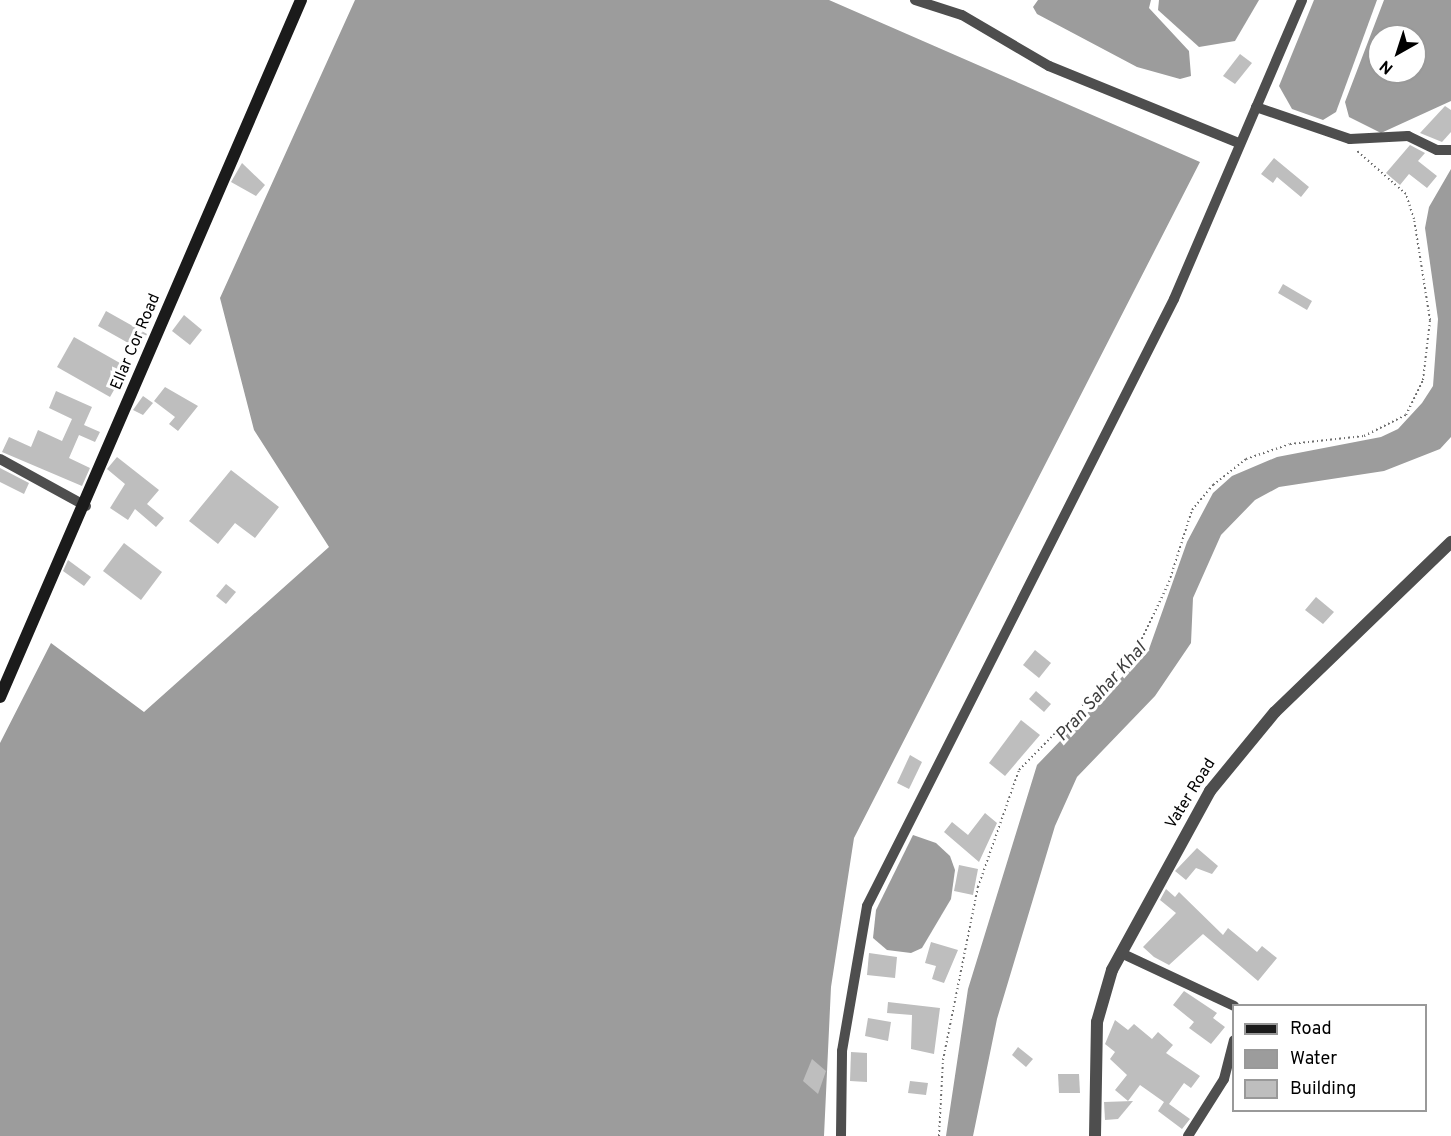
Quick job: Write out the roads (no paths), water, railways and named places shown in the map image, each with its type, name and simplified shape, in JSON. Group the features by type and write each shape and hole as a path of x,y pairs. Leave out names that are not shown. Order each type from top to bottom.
{"main road":[{"name":"Ellar Cor Road","path":"0,697 86,506 301,0"}],"street":[{"path":"915,0 962,15 1049,66 1239,143"},
{"path":"841,1136 842,1051 867,906 1089,475 1174,299 1302,0"},
{"path":"1256,107 1350,139 1408,136 1437,150 1451,150"},
{"path":"0,459 86,506"},
{"name":"Vater Road","path":"1095,1136 1097,1022 1121,953 1160,875 1235,755 1451,542"},
{"path":"1121,953 1232,1006"},
{"path":"1188,1136 1224,1079 1232,1044"}],"water":[{"path":"355,0 829,0 1200,162 854,838 831,987 824,1136 0,1136 0,743 51,643 144,712 329,547 254,430 220,298"},
{"path":"1038,0 1151,0 1149,8 1189,51 1191,76 1180,79 1137,67 1037,14 1033,7"},
{"path":"1159,0 1259,0 1235,41 1199,47 1158,10"},
{"path":"1314,0 1377,0 1336,112 1323,120 1292,109 1279,86"},
{"path":"1384,0 1451,0 1451,101 1381,133 1349,117 1345,102 1367,44 1367,84 1427,84 1427,24 1375,24"},
{"path":"1451,169 1451,437 1440,449 1384,471 1279,487 1255,500 1221,535 1193,598 1191,643 1155,696 1077,777 1055,826 997,1019 973,1136 946,1136 968,989 1037,765 1149,649 1187,542 1213,493 1232,476 1277,457 1381,437 1398,429 1422,403 1433,386 1438,319 1425,228 1429,207"},
{"path":"913,835 936,843 950,856 955,870 951,899 922,948 911,953 887,950 873,938 876,910"}],"water label":[{"name":"Pran Sahar Khal","path":"1102,693"}]}
